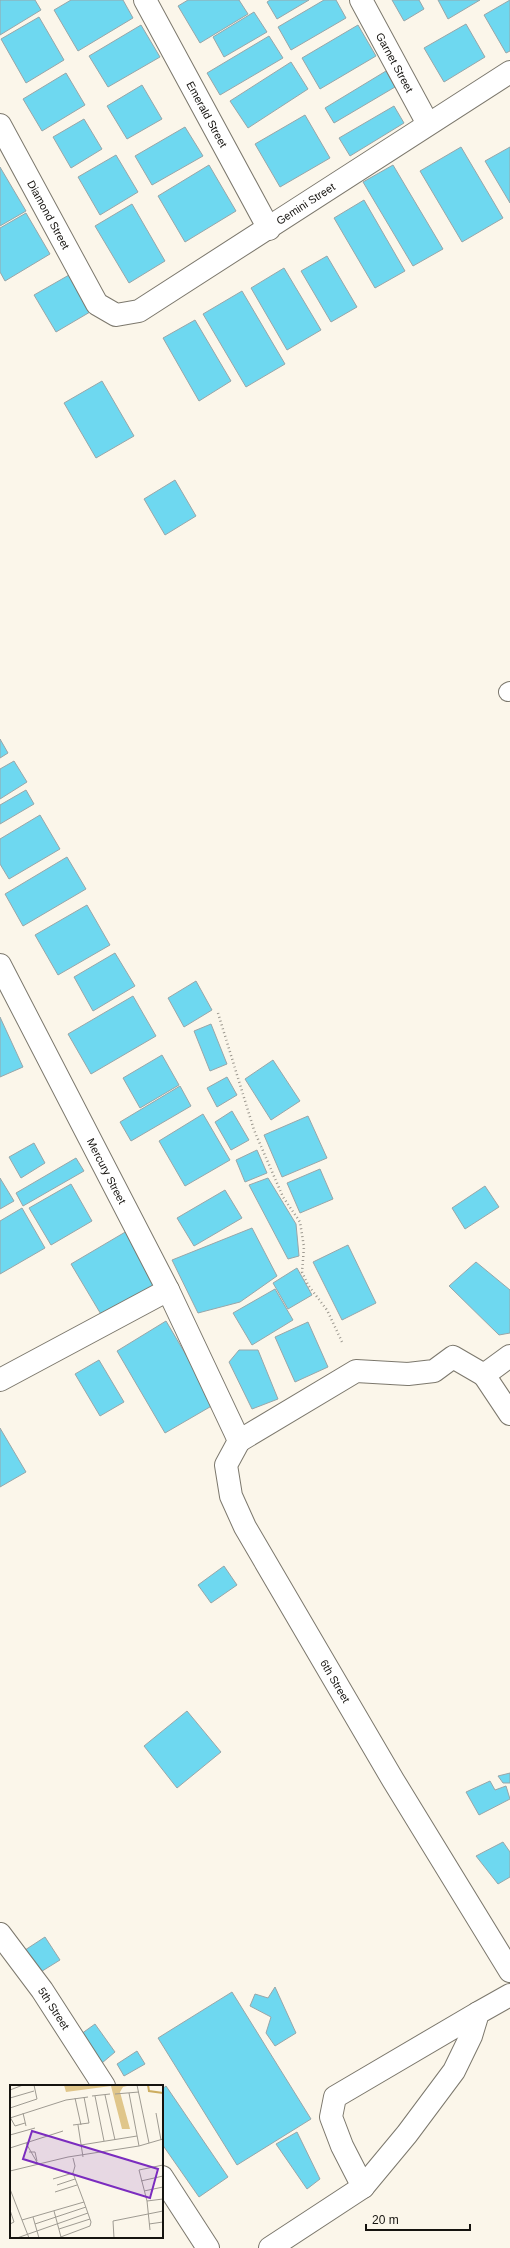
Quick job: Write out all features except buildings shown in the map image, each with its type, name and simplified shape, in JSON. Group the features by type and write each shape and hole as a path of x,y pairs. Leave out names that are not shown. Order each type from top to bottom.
{"street":[{"name":"Emerald Street","path":"145,0 269,229"},
{"name":"Garnet Street","path":"361,0 428,124"},
{"name":"Gemini Street","path":"97,304 116,314 139,311 269,229 510,72"},
{"name":"Diamond Street","path":"0,124 97,304"},
{"name":"Mercury Street","path":"0,965 168,1290 239,1441"},
{"path":"0,1380 168,1290"},
{"path":"484,1376 510,1356"},
{"path":"239,1441 356,1371 408,1374 434,1371 453,1358 484,1376 510,1414"},
{"name":"6th Street","path":"239,1441 226,1465 231,1496 245,1527 393,1780 510,1971"},
{"name":"5th Street","path":"0,1934 42,1990 103,2085"},
{"path":"363,2187 342,2146 331,2117 336,2097 510,1995"},
{"path":"270,2248 363,2187 454,2071 471,2036 478,2013"},
{"path":"163,2179 208,2248"}],"path":[{"path":"218,1013 254,1130 283,1198 300,1222 304,1248 302,1272 308,1285 327,1310 356,1371"}]}
